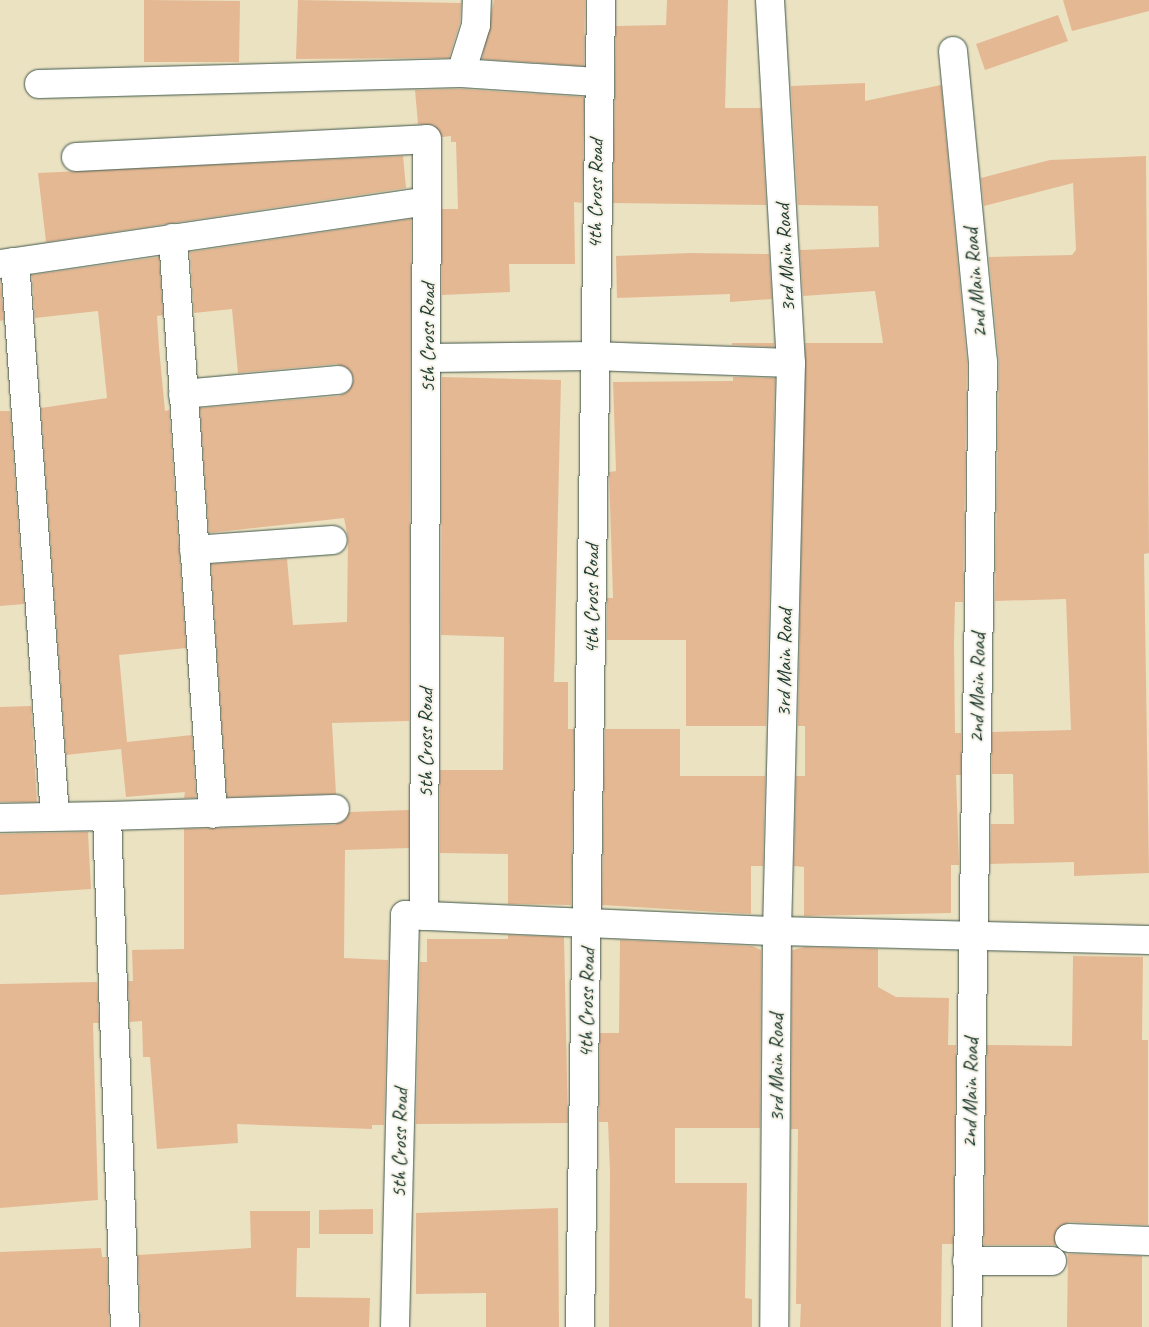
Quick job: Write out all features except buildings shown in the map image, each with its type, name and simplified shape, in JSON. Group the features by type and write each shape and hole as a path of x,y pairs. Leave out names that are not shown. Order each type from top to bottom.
{"street":[{"path":"461,73 476,24 477,0"},
{"name":"4th Cross Road","path":"580,1327 588,924 592,356 600,0"},
{"name":"3rd Main Road","path":"770,0 791,363 777,931 774,1327"},
{"name":"2nd Main Road","path":"953,50 983,362 967,1327"},
{"path":"39,84 461,73 597,82"},
{"name":"5th Cross Road","path":"76,157 427,139 424,916 405,915 395,1327"},
{"path":"55,816 7,263 427,201"},
{"path":"173,238 212,814"},
{"path":"427,358 592,356 791,363"},
{"path":"183,394 338,380"},
{"path":"194,550 333,540"},
{"path":"0,818 212,814 335,808"},
{"path":"107,816 125,1327"},
{"path":"424,916 777,931 1149,940"},
{"path":"1068,1238 1149,1241"},
{"path":"967,1261 1052,1261"}]}
